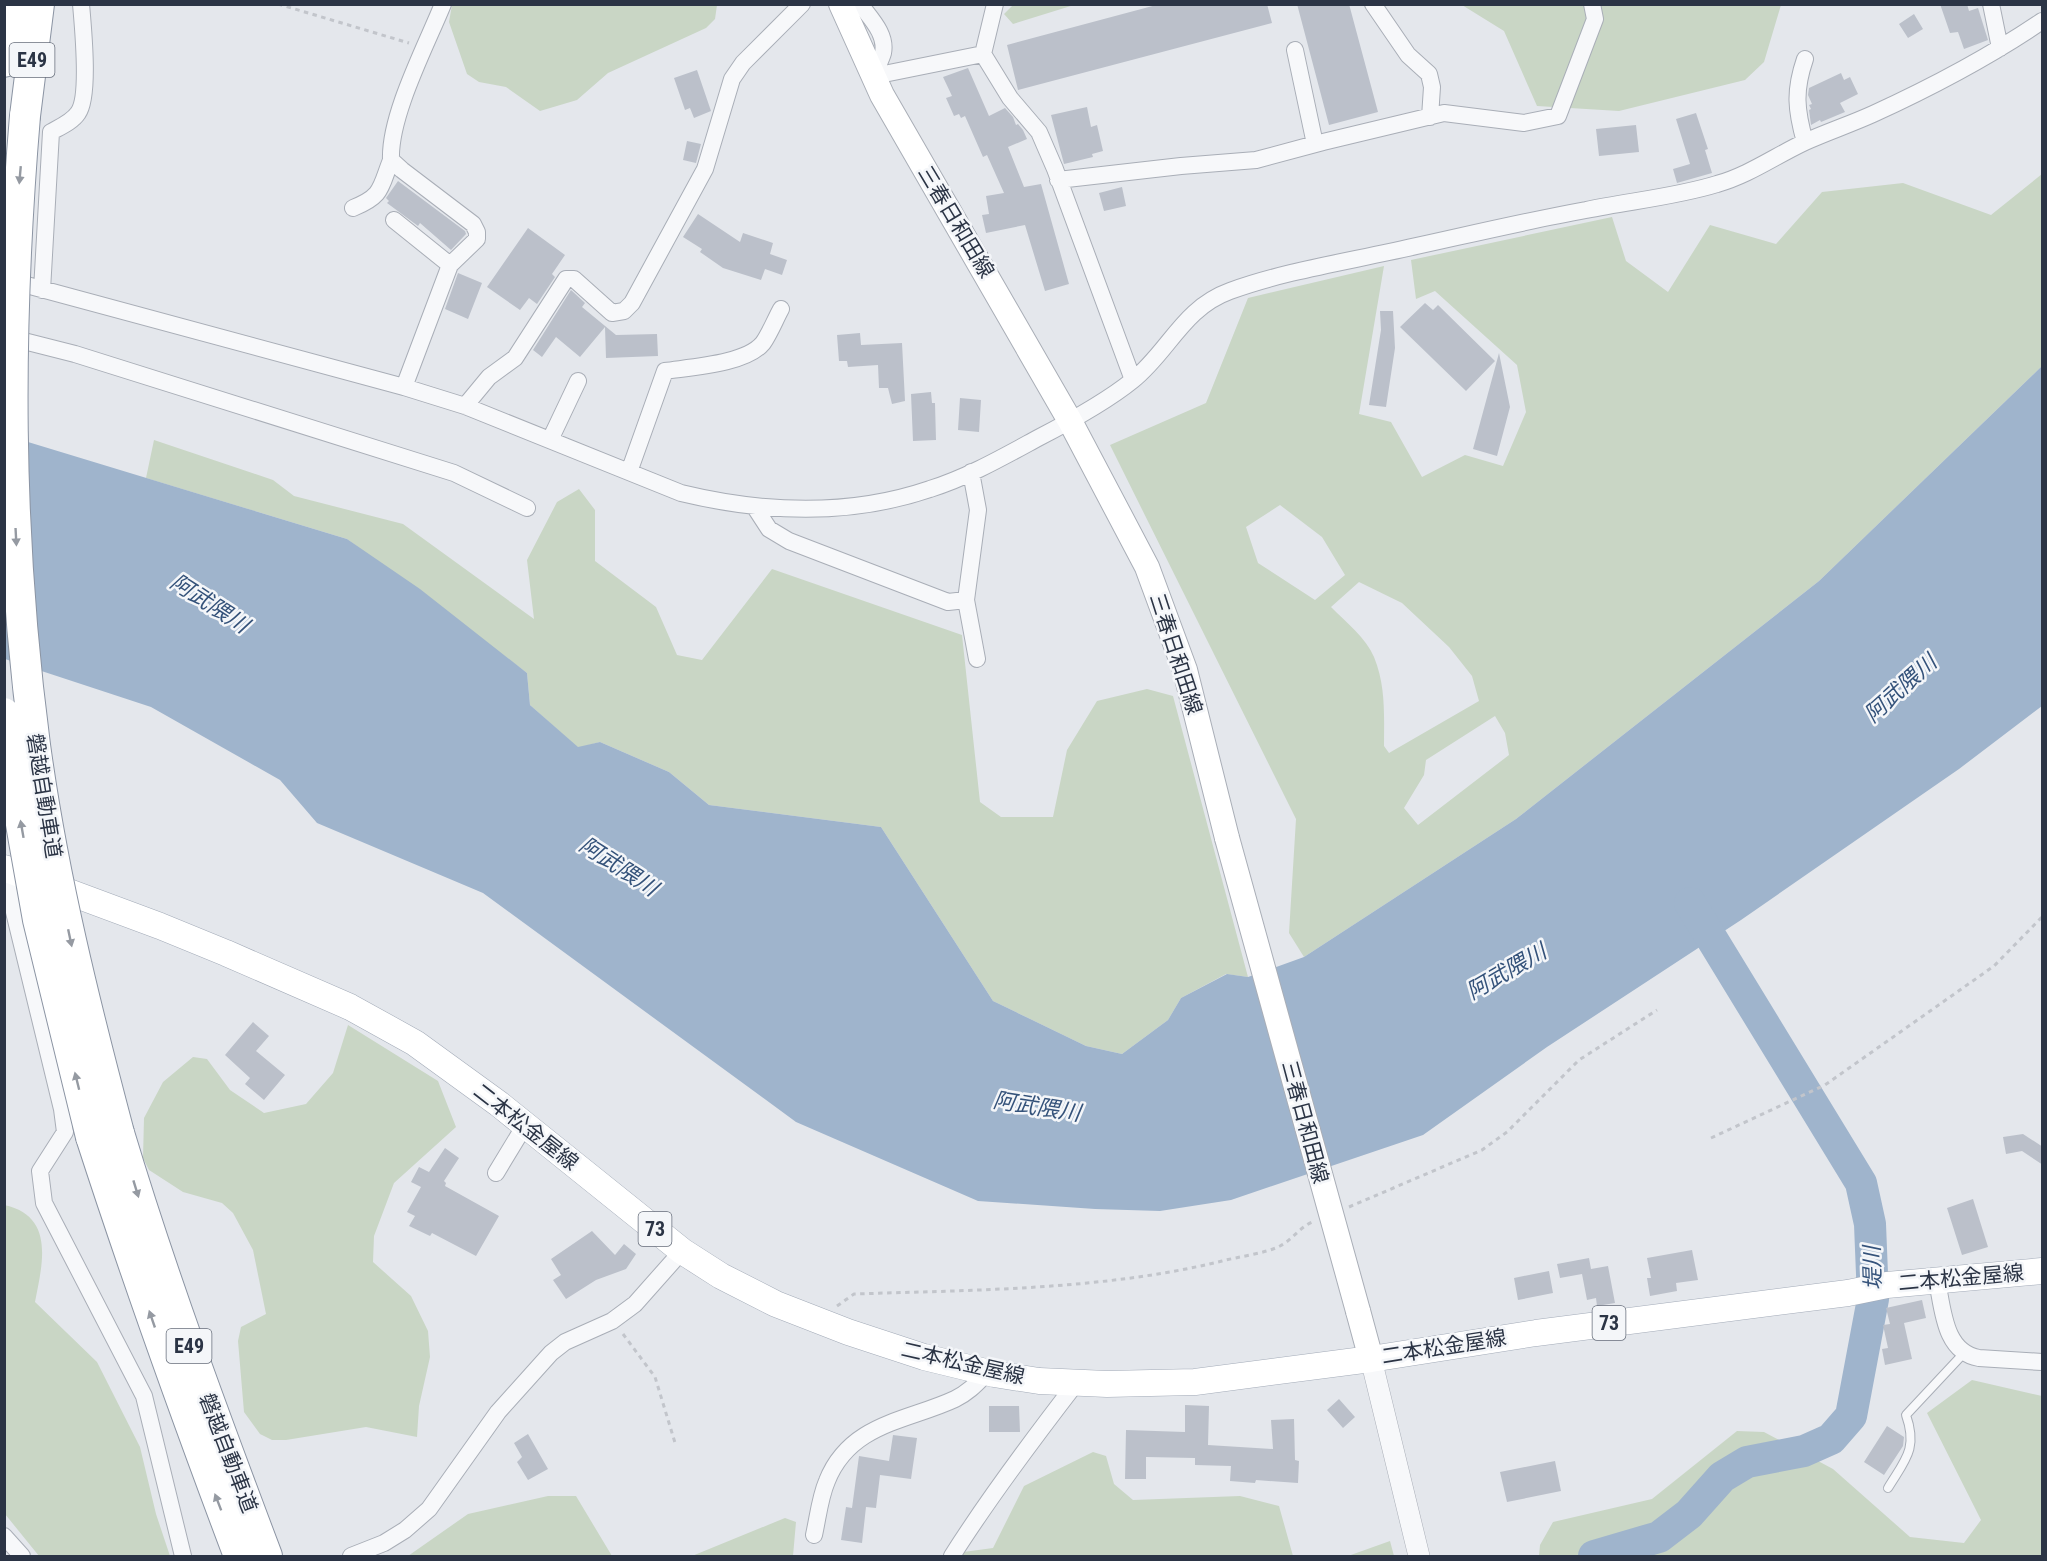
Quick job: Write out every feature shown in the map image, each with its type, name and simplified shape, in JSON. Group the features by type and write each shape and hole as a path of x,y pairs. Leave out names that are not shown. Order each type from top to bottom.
{"highway":[{"name":"E49","path":"4,62 12,4"},
{"name":"磐越自動車道","path":"39,4 25,116 15,261 12,365 13,474 24,648 35,746 126,1245 239,1557"},
{"name":"磐越自動車道","path":"4,713 38,920 105,1135 151,1238 209,1403 267,1557"}],"main road":[{"name":"三春日和田線","path":"841,4 874,76 912,150 954,216 1071,421 1147,567 1185,670 1227,838 1371,1359"},
{"name":"二本松金屋線","path":"4,870 160,926 350,1007 415,1043 525,1125 682,1251 776,1304 848,1332 924,1357 987,1372 1039,1381 1107,1384 1195,1382 1371,1359 1536,1332 1848,1293 1887,1285 2043,1271"}],"street":[{"path":"42,290 51,132 68,123 79,113 83,102 85,74 81,4"},
{"path":"353,208 377,196 392,160 390,146 401,104 443,4"},
{"path":"465,406 489,377 515,358 566,279 574,279 612,313 624,311 632,303 705,169 732,79 743,63 802,4"},
{"path":"860,4 881,33 882,55 874,76"},
{"path":"995,4 983,54 1010,98 1038,132 1133,380"},
{"path":"1373,4 1408,55 1429,74 1432,87 1430,117"},
{"path":"1058,180 1256,160 1444,113 1524,123 1558,117 1595,19 1592,4"},
{"path":"1991,4 2000,48"},
{"path":"4,279 404,387 465,406 681,493 711,500 787,510 825,510 929,490 971,472 1071,421 1133,380 1191,314 1209,301 1229,291 1303,271 1583,210 1715,185 1755,169 1805,142 1874,114 1971,66 2043,21"},
{"path":"1294,50 1315,144"},
{"path":"874,76 983,54"},
{"path":"1804,59 1797,86 1798,116 1805,142"},
{"path":"392,160 473,224 477,232 477,239 450,265 404,387"},
{"path":"394,220 450,265"},
{"path":"629,472 665,371 742,357 753,352 763,343 781,309"},
{"path":"4,336 75,354 454,473 527,508"},
{"path":"550,440 578,381"},
{"path":"971,472 978,510 966,600 977,659"},
{"path":"754,506 769,529 789,541 948,602 966,600"},
{"path":"4,870 62,1109 65,1132 40,1171 44,1203 144,1396 183,1557"},
{"path":"496,1173 525,1125"},
{"path":"351,1557 384,1543 405,1530 429,1509 498,1412 551,1353 565,1342 612,1321 635,1304 682,1251"},
{"path":"1936,1281 1949,1335 1958,1349 1979,1358 2043,1362"},
{"path":"1371,1359 1419,1557"},
{"path":"814,1535 827,1481 839,1460 859,1439 880,1426 956,1399 971,1389 987,1372"},
{"path":"952,1557 976,1518 1022,1453 1077,1382"},
{"path":"4,1536 22,1557"}],"lane":[{"path":"1888,1488 1911,1450 1911,1430 1906,1415 1964,1353"}],"path":[{"path":"278,4 426,47"},
{"path":"1711,1138 1825,1085 1994,966 2043,917"},
{"path":"1344,1209 1482,1150 1507,1132 1579,1060 1657,1010"},
{"path":"819,1319 854,1294 996,1289 1126,1278 1189,1269 1279,1247 1304,1226 1314,1221"},
{"path":"612,1321 631,1342 655,1377 676,1446"}],"green space":[{"path":"452,4 717,5 715,19 706,28 608,73 577,100 540,111 506,87 479,82 467,74 449,22"},
{"path":"1013,5 1074,5 1013,24 1004,14"},
{"path":"1462,5 1781,5 1764,62 1745,80 1619,111 1537,106 1504,31"},
{"path":"2042,174 2042,366 1819,581 1516,819 1304,957 1289,933 1296,819 1110,445 1206,403 1248,298 1384,266 1359,414 1391,422 1422,477 1465,455 1503,466 1526,412 1517,365 1435,291 1416,299 1411,260 1612,217 1626,261 1668,292 1710,225 1776,244 1822,192 1903,183 1991,215","holes":["1280,505 1322,537 1345,575 1315,600 1258,563 1246,527","1359,582 1402,603 1449,647 1472,676 1479,701 1389,753 1384,746 1381,679 1374,657 1361,637 1331,607","1495,716 1505,733 1509,755 1418,825 1404,808 1424,775 1426,760"]},
{"path":"154,440 273,480 294,496 403,524 534,619 527,560 557,502 579,489 595,510 595,561 656,607 677,655 702,660 772,569 962,635 980,802 1001,817 1053,817 1067,750 1097,701 1147,689 1173,696 1248,977 1226,974 1181,998 1168,1020 1122,1054 1086,1046 993,1001 881,827 709,805 669,772 600,742 578,748 530,705 527,673 347,539 146,478"},
{"path":"348,1025 438,1081 456,1127 394,1183 374,1236 373,1262 411,1296 428,1331 430,1357 419,1406 417,1437 366,1427 286,1440 272,1440 260,1434 244,1412 238,1341 241,1327 266,1314 253,1250 233,1213 222,1203 183,1192 149,1170 143,1158 144,1118 163,1082 193,1057 207,1059 230,1090 264,1113 306,1104 333,1073"},
{"path":"4,1205 21,1211 32,1220 39,1231 42,1258 35,1302 97,1362 140,1447 156,1514 170,1556 39,1556 5,1514"},
{"path":"1972,1380 2042,1396 2042,1556 1539,1556 1540,1545 1553,1522 1652,1499 1737,1431 1764,1432 1833,1469 1910,1537 1964,1543 1981,1520 1927,1413"},
{"path":"1093,1452 1106,1456 1114,1484 1133,1500 1240,1496 1279,1506 1293,1556 951,1556 956,1553 993,1548 1024,1486"},
{"path":"548,1496 576,1496 612,1556 408,1556 468,1514"},
{"path":"785,1518 796,1522 793,1556 692,1556"},
{"path":"1390,1541 1394,1556 1348,1556"}],"water":[{"name":"阿武隈川","path":"2042,366 2042,706 1959,769 1741,920 1547,1047 1423,1135 1231,1200 1160,1211 978,1201 796,1122 483,893 317,823 280,780 151,707 5,659 5,435 347,539 420,589 527,673 530,705 578,747 600,742 669,772 709,805 881,827 993,1001 1086,1046 1122,1054 1168,1020 1181,998 1227,974 1248,977 1304,957 1516,819 1819,581"}],"building":[{"path":"1160,4 1267,4 1272,23 1018,90 1007,45"},
{"path":"1297,4 1349,4 1378,112 1329,125"},
{"path":"1940,4 1967,4 1969,11 1978,8 1988,40 1964,49 1958,32 1950,33"},
{"path":"1914,14 1923,29 1908,38 1899,24"},
{"path":"968,68 989,116 1005,108 1013,117 1016,125 1018,124 1023,130 1027,139 1008,147 1024,187 1041,184 1069,284 1045,291 1025,225 986,233 982,215 989,214 986,196 1004,193 987,155 983,157 965,116 961,118 959,114 954,116 946,98 952,96 943,77"},
{"path":"697,70 711,111 694,118 690,108 685,110 674,78"},
{"path":"1841,73 1844,80 1850,77 1858,94 1840,103 1845,112 1811,125 1809,105 1812,104 1808,95 1809,88"},
{"path":"1087,107 1091,127 1097,125 1103,151 1092,154 1093,157 1064,164 1051,115"},
{"path":"1696,113 1708,149 1705,150 1712,173 1677,183 1673,169 1690,164 1676,119"},
{"path":"1636,125 1639,152 1599,156 1596,129"},
{"path":"687,141 701,144 696,163 683,160"},
{"path":"398,181 465,231 466,234 451,250 420,223 418,226 387,203 389,201 386,198"},
{"path":"1122,187 1126,206 1104,211 1099,193"},
{"path":"698,214 740,242 743,233 773,243 770,254 787,260 782,275 765,269 761,280 723,268 700,252 702,249 683,237"},
{"path":"528,228 565,255 552,274 555,277 537,304 529,298 520,310 487,287"},
{"path":"458,273 482,283 468,319 445,309"},
{"path":"571,290 585,303 582,307 616,335 657,334 658,356 606,358 605,327 580,357 556,337 542,357 533,350"},
{"path":"1425,303 1433,310 1438,305 1495,361 1466,391 1400,327"},
{"path":"1380,311 1393,311 1395,348 1386,407 1369,405 1381,330"},
{"path":"860,333 861,345 902,343 905,401 892,404 888,388 879,388 878,365 848,367 847,361 839,361 837,335"},
{"path":"1499,353 1510,407 1497,456 1473,449"},
{"path":"931,392 932,403 935,403 936,440 913,441 911,394"},
{"path":"960,398 981,400 979,432 958,430"},
{"path":"253,1022 269,1036 256,1051 285,1075 264,1100 245,1084 250,1078 225,1055"},
{"path":"2023,1134 2043,1147 2043,1165 2022,1151 2006,1154 2003,1137"},
{"path":"445,1148 459,1158 444,1181 445,1186 499,1216 476,1256 432,1233 430,1236 409,1226 415,1216 407,1212 421,1187 411,1182 419,1167 429,1172"},
{"path":"1973,1199 1988,1247 1962,1255 1947,1208"},
{"path":"592,1231 615,1255 624,1244 636,1254 626,1269 596,1280 566,1299 553,1280 561,1275 551,1259"},
{"path":"1692,1250 1698,1280 1676,1283 1677,1291 1650,1296 1647,1278 1651,1278 1647,1258"},
{"path":"1589,1258 1591,1269 1608,1266 1615,1303 1597,1306 1596,1298 1587,1300 1582,1274 1560,1278 1557,1264"},
{"path":"1549,1271 1553,1293 1518,1300 1514,1278"},
{"path":"1922,1300 1926,1318 1904,1323 1912,1359 1885,1365 1882,1349 1888,1348 1883,1325 1890,1324 1886,1308"},
{"path":"1339,1399 1355,1417 1343,1428 1327,1410"},
{"path":"1185,1405 1209,1406 1208,1445 1273,1449 1271,1420 1294,1419 1295,1460 1299,1461 1298,1483 1230,1481 1231,1466 1195,1465 1195,1458 1146,1457 1146,1479 1125,1479 1126,1430 1185,1432"},
{"path":"989,1406 1019,1406 1020,1432 989,1432"},
{"path":"1887,1426 1904,1437 1903,1446 1884,1475 1864,1462"},
{"path":"528,1434 548,1469 528,1480 517,1462 522,1457 514,1443"},
{"path":"893,1435 917,1438 911,1479 880,1475 876,1508 866,1507 862,1543 841,1540 846,1507 852,1508 859,1456 889,1461"},
{"path":"1555,1461 1561,1491 1507,1502 1500,1472"}],"waterway":[{"name":"堤川","path":"1594,1556 1659,1537 1689,1514 1722,1477 1747,1462 1804,1451 1831,1439 1851,1416 1873,1299 1870,1224 1861,1183 1690,903"}]}
